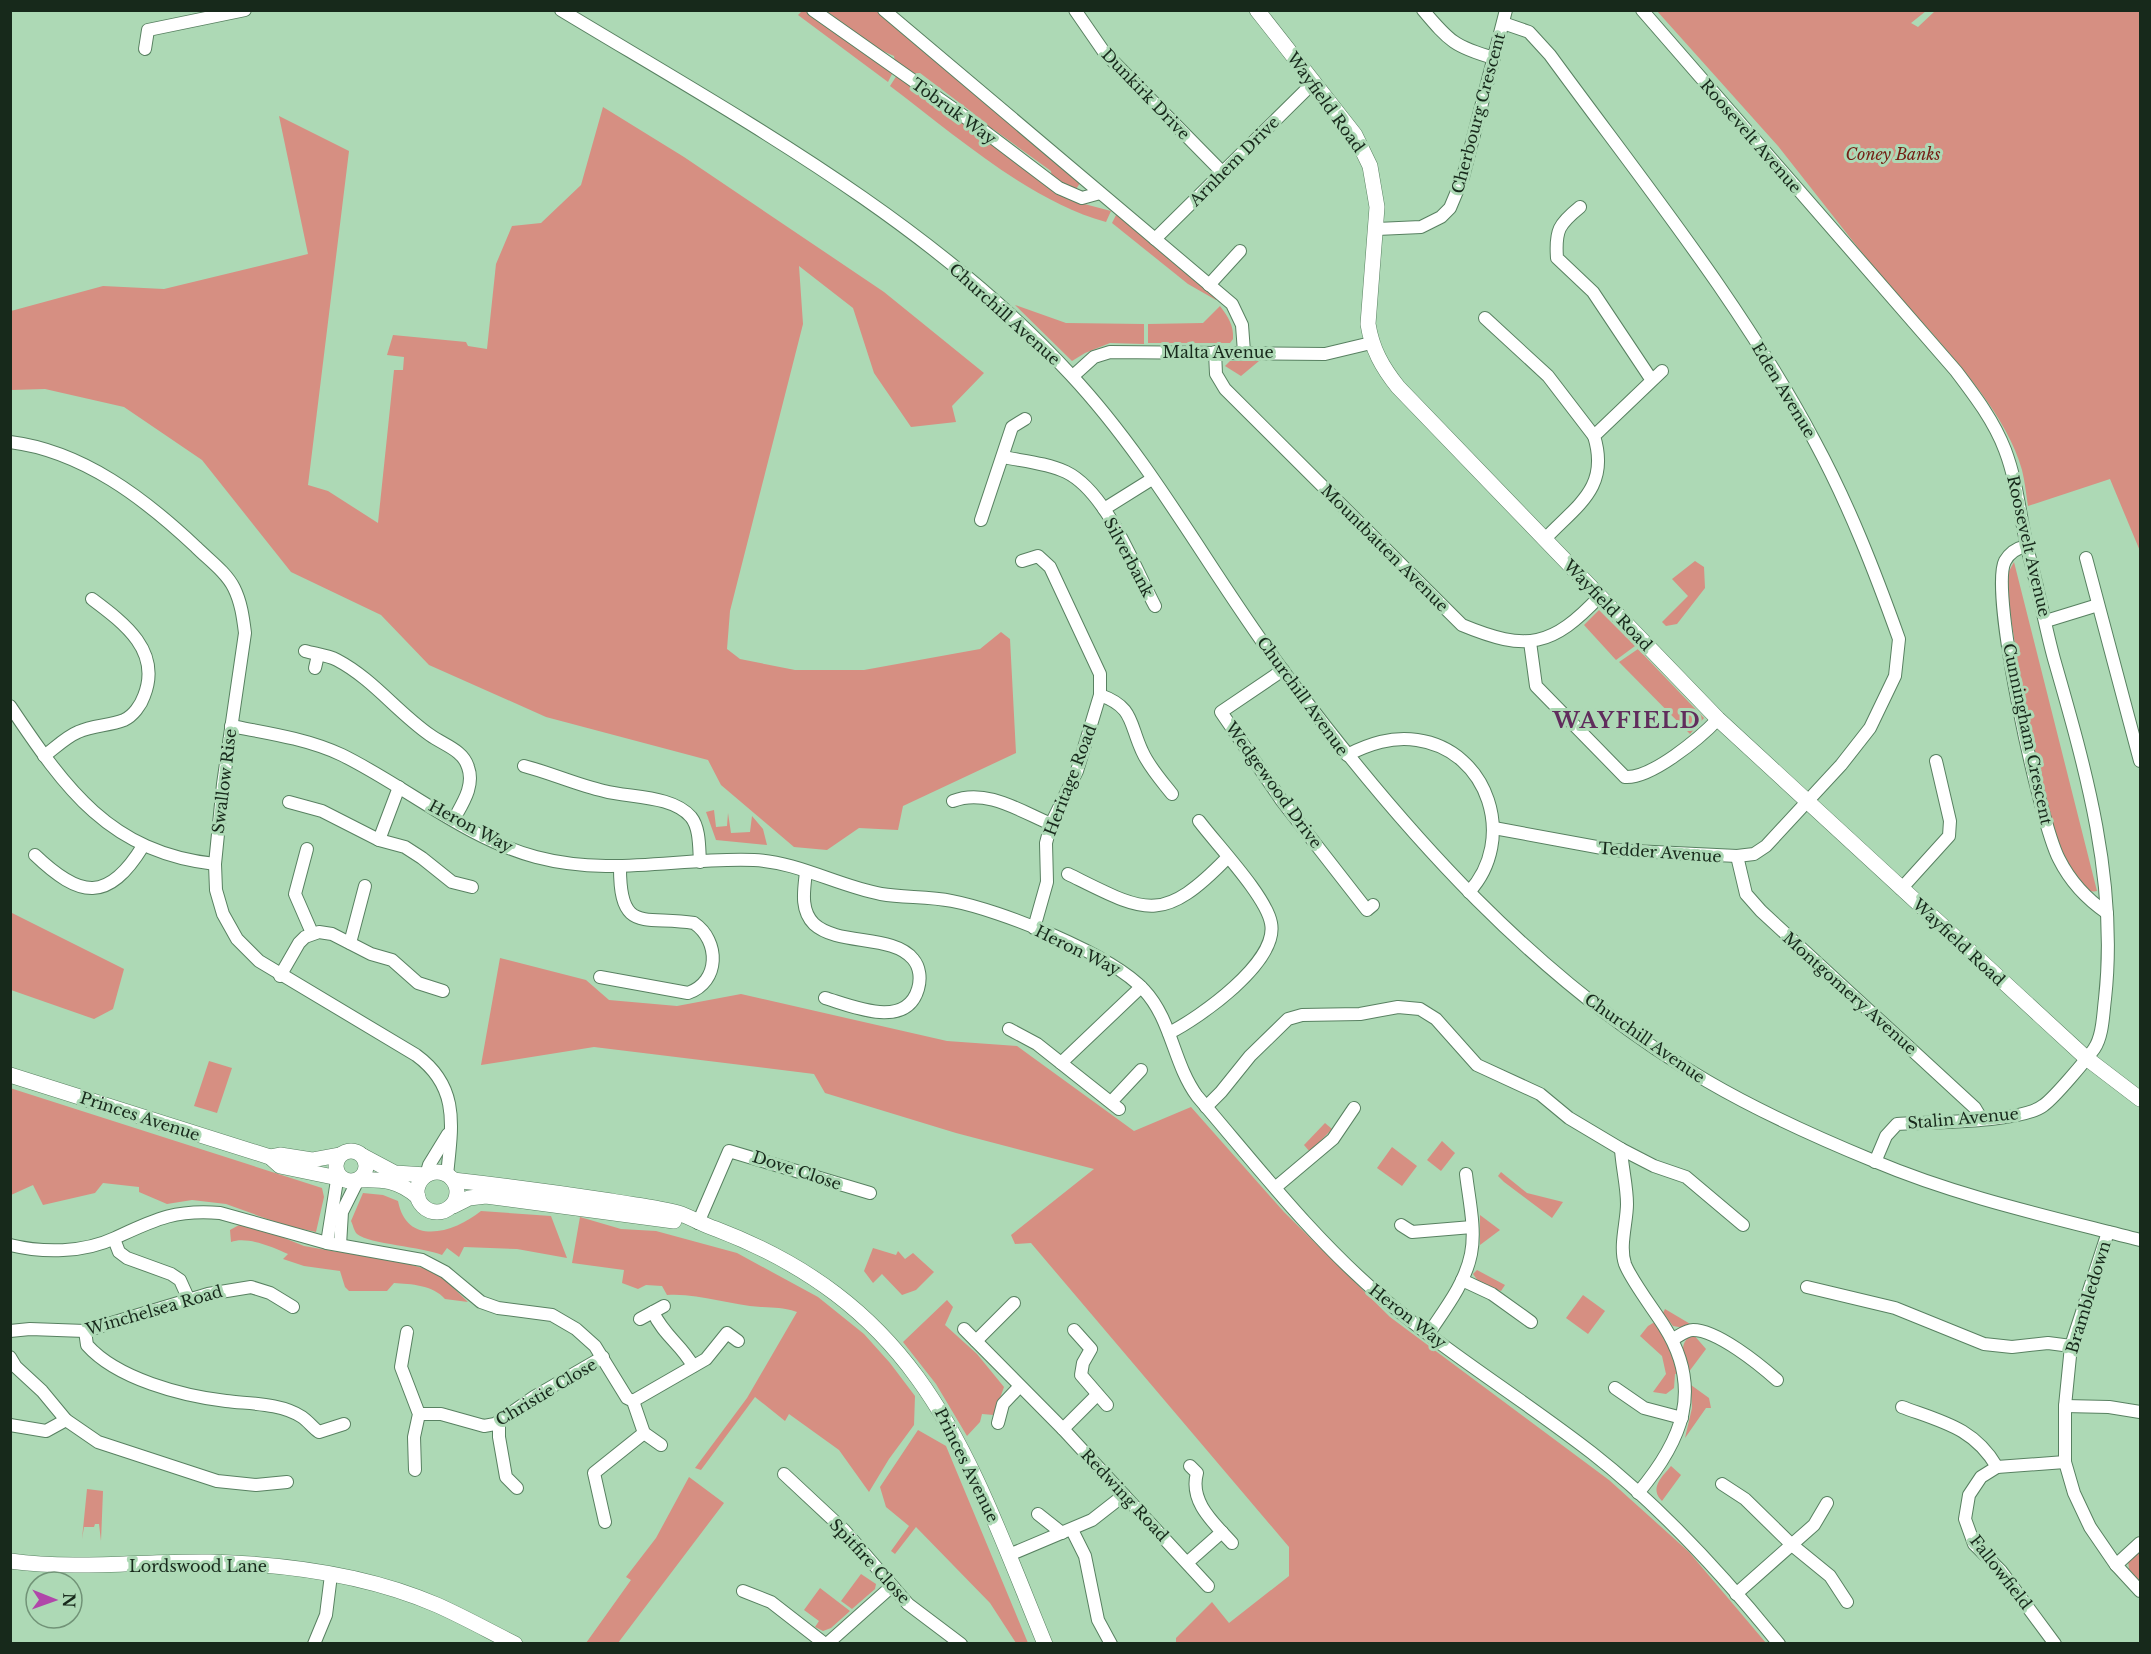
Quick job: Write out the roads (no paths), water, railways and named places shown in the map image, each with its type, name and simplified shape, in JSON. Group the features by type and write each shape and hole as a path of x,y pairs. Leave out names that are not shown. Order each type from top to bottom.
{"street":[{"path":"146,49 148,30 245,10"},
{"name":"Churchill Avenue","path":"561,10 729,110 891,220 995,300 1073,376 1152,479 1282,670 1386,803 1469,892 1522,944 1575,989 1704,1079 1750,1105 1875,1162 1990,1201 2140,1240"},
{"name":"Tobruk Way","path":"813,10 972,122 1059,188 1082,198 1100,193"},
{"name":"Tobruk Way","path":"884,10 1232,304 1242,325 1244,352"},
{"name":"Dunkirk Drive","path":"1075,10 1104,52 1222,173"},
{"name":"Wayfield Road","path":"1257,10 1355,135 1366,155 1375,186 1377,228 1367,306 1371,343 1385,371 1718,719 2085,1057 2140,1099"},
{"path":"1423,10 1449,40 1459,47 1494,58"},
{"name":"Roosevelt Avenue","path":"1642,10 1975,395 1991,420 2014,474 2022,506 2026,546 2088,775 2103,866 2108,970 2102,1024 2095,1048 2085,1057"},
{"name":"Cherbourg Crescent","path":"1377,228 1421,227 1442,218 1450,208 1461,185 1505,17"},
{"name":"Eden Avenue","path":"1505,17 1536,38 1734,307 1815,442 1842,495 1878,582 1899,639 1895,676 1870,728 1807,802"},
{"name":"Arnhem Drive","path":"1155,239 1313,82"},
{"path":"1580,207 1562,222 1556,243 1557,258 1593,292 1651,379"},
{"path":"1209,285 1240,251"},
{"path":"1485,318 1548,376 1594,436 1600,467 1593,488 1545,539"},
{"name":"Malta Avenue","path":"1073,376 1086,362 1101,353 1325,354 1371,343"},
{"name":"Mountbatten Avenue","path":"1215,352 1216,374 1226,389 1462,625 1499,639 1530,642 1559,634 1600,596"},
{"path":"1594,436 1651,379 1662,371"},
{"path":"981,520 1012,427 1025,419"},
{"name":"Swallow Rise","path":"10,442 58,453 89,467 167,519 223,573 239,600 245,633 231,726 215,864 216,890 227,922 248,951 280,976 428,1064 442,1081 448,1095 452,1115 449,1133 450,1178"},
{"name":"Silverbank","path":"1003,457 1066,472 1076,478 1104,509 1155,606"},
{"name":"Silverbank","path":"1104,509 1152,479"},
{"name":"Cunningham Crescent","path":"2026,546 2015,549 2005,561 2001,583 2028,750 2048,834 2059,861 2088,900 2107,913"},
{"name":"Heritage Road","path":"1022,561 1038,556 1050,567 1100,674 1100,695 1077,771 1051,824 1046,843 1047,882 1034,928"},
{"path":"2086,558 2140,761"},
{"path":"44,756 78,732 125,720 139,706 147,690 149,670 143,647 134,633 92,599"},
{"path":"2046,621 2098,605"},
{"path":"1530,642 1536,686 1625,777 1635,778 1685,750 1718,719"},
{"path":"305,651 334,659 362,675 410,721 463,756 469,770 470,782 466,796 454,819"},
{"path":"315,668 318,655"},
{"name":"Wedgewood Drive","path":"1282,670 1221,712 1308,835 1367,910 1373,905"},
{"path":"1100,695 1116,701 1128,712 1142,751 1154,772 1172,794"},
{"path":"10,706 44,756 86,805 143,846 186,861 215,864"},
{"name":"Heron Way","path":"231,726 292,738 340,754 494,841 537,857 572,864 620,868 759,860 881,894 952,901 989,910 1034,928 1121,970 1154,1001 1169,1033 1183,1076 1206,1107 1350,1268 1429,1333 1593,1454 1638,1493 1736,1594 1779,1644"},
{"path":"1347,755 1378,742 1400,739 1419,740 1454,754 1484,788 1494,828 1487,864 1469,892"},
{"path":"1901,889 1949,836 1950,821 1933,775 1936,761"},
{"path":"525,766 604,792 665,803 681,809 692,818 698,836 700,862"},
{"path":"379,840 399,787"},
{"path":"953,801 967,796 982,797 1051,824"},
{"path":"289,802 322,811 379,840 405,847 452,882 472,887"},
{"name":"Tedder Avenue","path":"1494,828 1603,849 1737,856 1754,854 1766,846 1807,802"},
{"path":"1169,1033 1196,1019 1229,991 1262,956 1271,938 1272,923 1265,906 1199,821"},
{"path":"34,855 62,878 90,889 116,882 125,874 143,846"},
{"path":"307,849 295,894 312,933"},
{"name":"Montgomery Avenue","path":"1737,856 1746,894 1761,911 1975,1108 1981,1118"},
{"path":"1068,874 1138,907 1157,907 1184,896 1227,858"},
{"path":"600,976 688,993 699,989 712,968 714,951 711,940 694,923 639,920 627,910 620,890 620,868"},
{"path":"806,872 803,898 807,915 816,926 903,950 913,959 919,970 920,984 917,994 911,1003 900,1010 873,1012 825,998"},
{"path":"350,943 365,886"},
{"path":"280,976 299,942 312,933 332,934 371,954 392,960 418,984 443,992"},
{"path":"1061,1063 1141,987"},
{"path":"1206,1107 1250,1056 1288,1019 1302,1015 1337,1016 1408,1007 1420,1009 1436,1019 1478,1065 1540,1094 1569,1118 1621,1149 1697,1183 1718,1205 1743,1225"},
{"path":"1009,1029 1037,1044 1115,1105 1141,1070"},
{"name":"Stalin Avenue","path":"1875,1162 1886,1136 1897,1124 2019,1116 2044,1106 2085,1057"},
{"name":"Princes Avenue","path":"10,1075 270,1157 280,1166 344,1178 390,1180 404,1186 418,1197 424,1207 434,1212 446,1210 469,1197 486,1196 698,1223"},
{"path":"1276,1187 1333,1138 1354,1107"},
{"path":"418,1197 419,1185 449,1133"},
{"path":"1621,1149 1627,1202 1625,1263 1672,1339 1682,1369 1685,1396 1677,1437 1668,1454 1638,1493"},
{"name":"Princes Avenue","path":"270,1157 280,1155 312,1160 339,1155 351,1150 396,1173 426,1176 437,1172 450,1178 670,1211 741,1239 791,1264 841,1298 885,1338 924,1385 956,1436 1009,1555 1045,1644"},
{"name":"Dove Close","path":"698,1223 729,1150 870,1193"},
{"path":"339,1155 335,1165 344,1178 340,1245"},
{"path":"344,1178 365,1171 363,1156"},
{"path":"1429,1333 1462,1280 1471,1254 1472,1227 1466,1174"},
{"path":"327,1243 344,1178"},
{"path":"450,1178 457,1191 453,1206"},
{"path":"10,1245 30,1250 61,1251 114,1239 158,1218 187,1211 220,1213 327,1243 423,1260 445,1272 481,1302 498,1308 552,1315 586,1336 603,1357 627,1398 633,1401 644,1433 662,1446"},
{"path":"1401,1225 1412,1232 1472,1227"},
{"name":"Brambledown","path":"2108,1232 2071,1346 2065,1407 2065,1462 2074,1493 2090,1527 2116,1565 2140,1591"},
{"path":"114,1239 119,1252 127,1258 171,1274 180,1280 189,1300"},
{"path":"1462,1280 1492,1294 1531,1322"},
{"name":"Winchelsea Road","path":"10,1332 30,1329 85,1331 226,1289 251,1287 270,1293 293,1307"},
{"path":"1807,1287 1895,1308 1984,1344 2012,1347 2048,1343 2071,1346"},
{"path":"976,1341 1014,1303"},
{"path":"640,1318 658,1309 661,1330 685,1351 693,1366"},
{"name":"Redwing Road","path":"964,1329 1018,1387 1063,1429 1208,1586"},
{"path":"1074,1330 1091,1348 1083,1363 1081,1376 1107,1405"},
{"path":"1672,1339 1689,1330 1703,1331 1759,1364 1777,1380"},
{"path":"85,1331 87,1345 112,1366 169,1389 195,1396 270,1405 301,1416 319,1432 344,1424"},
{"path":"407,1332 401,1367 419,1414 414,1437 415,1470"},
{"path":"633,1401 711,1354 727,1333 738,1341"},
{"path":"10,1357 16,1368 42,1391 66,1420 98,1442 199,1477 256,1485 287,1482"},
{"name":"Christie Close","path":"419,1414 441,1414 484,1426 499,1423 534,1397 603,1357"},
{"path":"998,1423 1003,1404 1018,1387"},
{"path":"1615,1388 1644,1408 1682,1419"},
{"path":"1063,1429 1097,1395"},
{"path":"1902,1407 1949,1424 1981,1443 1998,1467 2065,1462"},
{"path":"2065,1407 2109,1407 2140,1412"},
{"path":"10,1425 46,1431 66,1420"},
{"path":"499,1423 506,1477 517,1488"},
{"path":"605,1522 594,1473 644,1433"},
{"path":"1190,1466 1197,1473 1193,1486 1196,1500 1232,1543"},
{"name":"Fallowfield","path":"1998,1467 1981,1477 1969,1495 1965,1519 1969,1532 1974,1544 2001,1571 2055,1644"},
{"name":"Spitfire Close","path":"784,1474 844,1530 908,1604 961,1644"},
{"path":"1722,1484 1745,1499 1792,1545 1830,1576 1847,1602"},
{"path":"1009,1555 1092,1520 1124,1496"},
{"path":"1736,1594 1814,1525 1827,1503"},
{"path":"1038,1514 1067,1532 1085,1556 1098,1620 1111,1644"},
{"path":"1188,1562 1222,1532"},
{"path":"2116,1565 2140,1543"},
{"name":"Lordswood Lane","path":"10,1561 90,1566 166,1562 238,1563 331,1575 389,1588 436,1605 515,1644"},
{"path":"314,1644 326,1616 331,1575"},
{"path":"743,1591 771,1602 826,1644 891,1587"}],"district":[{"name":"WAYFIELD","path":"1627,720"}],"park label":[{"name":"Coney Banks","path":"1893,154"}]}
